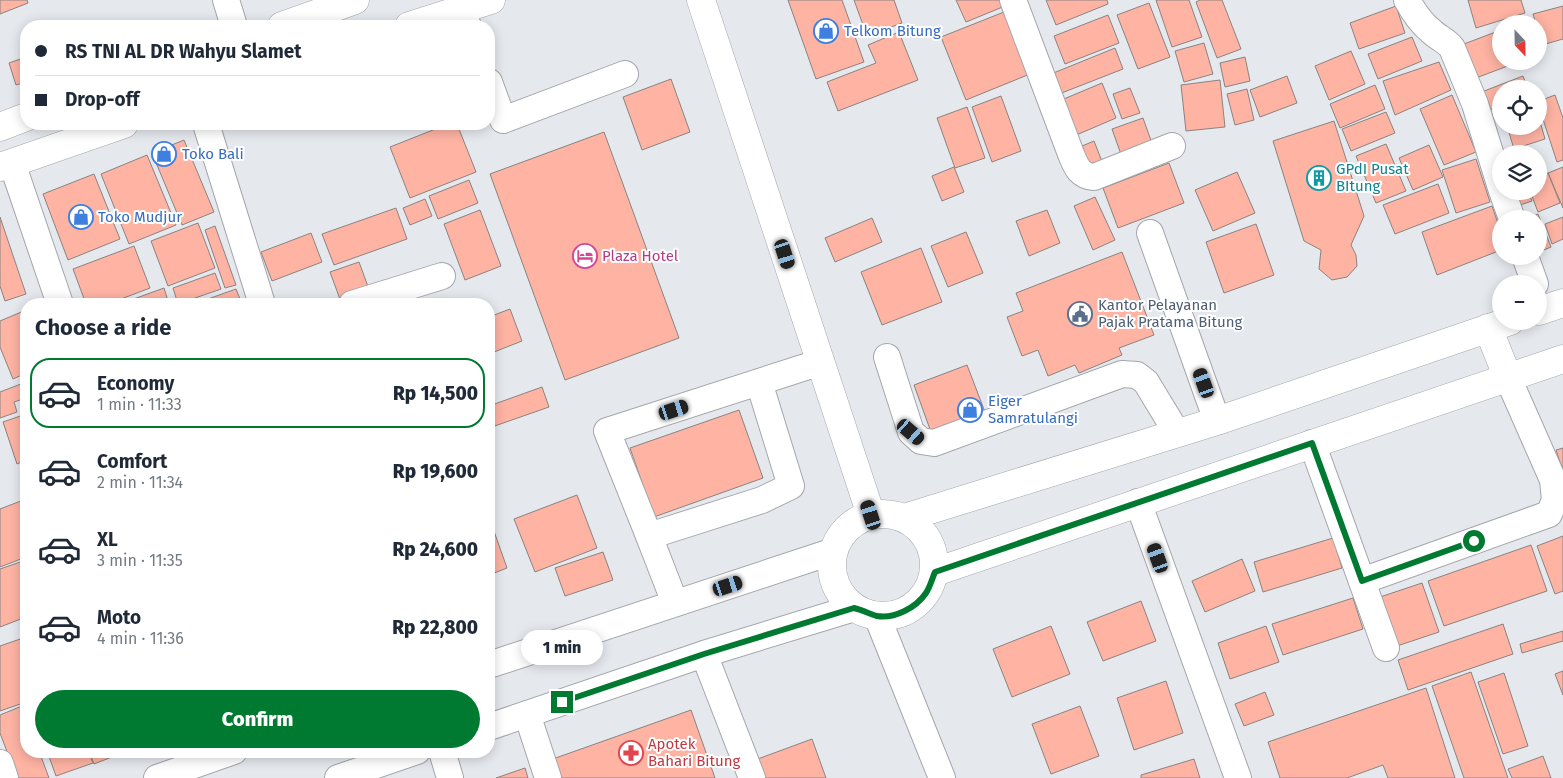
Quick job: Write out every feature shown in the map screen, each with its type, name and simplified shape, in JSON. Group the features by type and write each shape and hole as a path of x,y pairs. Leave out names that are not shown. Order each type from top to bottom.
{"highway":[{"path":"299,18 355,0"},
{"path":"450,20 464,18 492,0"},
{"path":"701,0 871,515"},
{"path":"0,127 20,119"},
{"path":"6,165 107,130"},
{"path":"904,518 1217,421 1492,327"},
{"path":"1500,330 1508,378"},
{"path":"935,572 1563,359"},
{"path":"871,515 894,515 904,518 917,527 926,538 932,552 935,572 926,594 916,604 904,611 891,615 866,612 845,600 837,589 833,577 831,564 834,551 842,535 854,522 871,515"}],"street":[{"path":"226,0 232,20"},
{"path":"1013,0 1071,154 1081,173 1094,177 1172,146"},
{"path":"1407,0 1432,32 1448,42 1452,48 1475,104 1492,158"},
{"path":"495,98 503,120 625,74"},
{"path":"208,130 260,298"},
{"path":"6,165 58,298"},
{"path":"1150,233 1217,421"},
{"path":"371,298 442,276"},
{"path":"887,357 911,432 921,440 934,443 1122,374 1136,375 1146,382 1177,433"},
{"path":"675,603 607,432 821,362"},
{"path":"1362,581 1549,514 1554,500 1552,480 1508,378"},
{"path":"649,536 762,500 791,486 759,382"},
{"path":"1312,443 1386,648"},
{"path":"1138,502 1238,778"},
{"path":"495,663 834,551"},
{"path":"495,725 704,654 866,612 942,778"},
{"path":"704,654 752,778"},
{"path":"527,714 548,778"},
{"path":"338,778 396,758"},
{"path":"444,758 450,778"},
{"path":"157,778 224,759"},
{"path":"0,763 5,778"}],"building":[{"path":"0,0 27,0 28,3 0,14"},
{"name":"Telkom Bitung","path":"788,0 842,0 864,62 816,79"},
{"path":"854,0 894,0 902,23 867,36"},
{"path":"956,0 1003,0 1005,6 966,22"},
{"path":"1046,0 1107,0 1108,4 1056,25"},
{"path":"1156,0 1189,0 1202,37 1172,47"},
{"path":"1200,0 1222,0 1241,49 1217,58 1196,2"},
{"path":"1468,0 1521,0 1525,13 1518,15 1492,15 1492,23 1476,28"},
{"path":"1149,3 1170,57 1138,69 1117,15"},
{"path":"1396,6 1405,33 1359,49 1350,23"},
{"path":"1563,6 1563,39 1548,43 1548,15 1533,14"},
{"path":"1004,12 1030,74 966,100 941,37"},
{"path":"1108,15 1119,43 1065,64 1054,36"},
{"path":"899,32 918,80 838,111 827,82 876,63 868,45"},
{"path":"1492,33 1492,70 1497,70 1468,81 1456,47"},
{"path":"1412,37 1422,61 1378,79 1368,54"},
{"path":"1204,43 1213,74 1184,82 1175,51"},
{"path":"1115,48 1123,69 1059,94 1051,74"},
{"path":"1351,51 1365,84 1329,100 1315,66"},
{"path":"1245,57 1250,81 1225,87 1220,63"},
{"path":"20,59 20,84 16,85 9,63"},
{"path":"1439,62 1451,90 1395,115 1383,81"},
{"path":"1287,76 1297,103 1260,117 1250,90"},
{"path":"1523,76 1525,80 1513,80"},
{"path":"671,79 690,132 642,150 623,97"},
{"path":"1220,80 1225,127 1186,131 1181,85"},
{"path":"1102,83 1116,118 1074,136 1059,101"},
{"path":"1375,85 1385,109 1340,128 1330,104"},
{"path":"1130,88 1140,113 1122,119 1113,94"},
{"path":"1492,88 1492,109 1486,111 1479,93"},
{"path":"1247,89 1254,120 1235,125 1227,94"},
{"path":"1452,95 1476,152 1444,165 1420,109"},
{"path":"1555,95 1563,118 1563,160 1557,162 1547,131 1547,98"},
{"path":"1001,96 1021,151 992,162 972,107"},
{"path":"967,107 985,158 955,168 937,118"},
{"path":"1386,112 1395,133 1351,151 1342,129"},
{"path":"1143,118 1154,149 1123,160 1112,129"},
{"name":"GPdI Pusat BItung","path":"1334,121 1364,216 1351,245 1356,255 1357,266 1347,277 1332,280 1319,269 1321,250 1304,241 1273,141"},
{"path":"433,130 459,130 476,172 410,198 390,147"},
{"name":"Plaza Hotel","path":"604,132 679,338 565,380 490,174"},
{"path":"1510,135 1544,135 1545,139 1526,145 1513,145"},
{"path":"184,140 214,212 182,225 152,153"},
{"path":"1094,141 1103,164 1084,172 1075,149"},
{"path":"1386,144 1406,191 1376,203 1356,156"},
{"path":"1429,145 1443,177 1413,190 1399,158"},
{"path":"147,155 176,225 129,244 101,174"},
{"path":"1476,159 1490,202 1456,213 1442,170"},
{"path":"1169,163 1184,203 1118,228 1103,188"},
{"path":"954,167 964,192 942,201 932,176"},
{"path":"1563,167 1563,208 1548,173"},
{"path":"1237,172 1255,213 1213,231 1195,190"},
{"path":"1547,173 1560,203 1543,210 1537,210 1533,200 1547,200"},
{"name":"Toko Mudjur","path":"94,174 120,239 68,260 43,194"},
{"path":"469,180 478,203 438,219 429,196"},
{"path":"1438,184 1449,213 1395,234 1383,205"},
{"path":"1095,197 1115,240 1093,250 1074,206"},
{"path":"425,199 432,216 410,225 403,208"},
{"path":"1508,200 1532,201 1511,208"},
{"path":"1492,206 1493,210 1492,254 1437,275 1422,232"},
{"path":"396,208 407,239 334,265 322,234"},
{"path":"480,210 501,266 465,280 444,224"},
{"path":"1047,210 1060,243 1029,256 1016,221"},
{"path":"0,217 26,294 5,301 0,286"},
{"path":"1563,217 1563,239 1552,244 1547,230 1547,223"},
{"path":"872,218 882,242 835,262 825,238"},
{"path":"198,223 215,268 168,286 151,241"},
{"path":"1256,224 1274,275 1224,293 1206,242"},
{"path":"215,226 236,285 225,288 205,230"},
{"path":"966,232 983,273 948,287 931,246"},
{"path":"311,233 322,262 272,281 261,252"},
{"path":"1547,237 1551,247 1547,249"},
{"path":"134,246 150,288 124,298 84,298 73,269"},
{"path":"921,248 942,302 882,325 861,272"},
{"name":"Kantor Pelayanan Pajak Pratama Bitung","path":"1122,252 1154,335 1119,348 1122,355 1079,373 1075,365 1048,376 1038,350 1022,356 1007,317 1023,311 1016,293"},
{"path":"359,262 370,292 353,298 340,298 330,272"},
{"path":"215,273 221,289 195,298 176,298 173,288"},
{"path":"164,288 167,298 136,298"},
{"path":"236,289 240,298 211,298"},
{"path":"510,309 522,341 495,352 495,315"},
{"path":"20,313 20,376 13,379 0,347 0,321"},
{"path":"967,365 985,412 931,432 914,385"},
{"path":"20,384 20,400 14,402 17,412 0,418 0,392"},
{"path":"542,387 549,407 495,426 495,404"},
{"path":"739,410 763,478 654,517 630,448"},
{"path":"20,416 20,463 17,464 3,422"},
{"path":"1563,448 1563,471 1556,450"},
{"path":"577,495 597,548 535,572 514,519"},
{"path":"20,501 20,559 0,567 0,509"},
{"path":"495,534 507,568 495,573"},
{"path":"1563,536 1563,591 1555,594 1537,546"},
{"path":"1333,538 1342,568 1263,592 1254,562"},
{"path":"1531,545 1547,591 1444,626 1428,581"},
{"path":"603,552 613,580 565,596 555,568"},
{"path":"1242,559 1255,591 1205,612 1192,581"},
{"path":"20,562 20,619 0,627 0,569"},
{"path":"1422,583 1439,632 1397,646 1380,597"},
{"path":"1353,598 1363,629 1283,655 1272,624"},
{"path":"1141,601 1156,641 1103,661 1087,622"},
{"path":"1503,624 1513,654 1408,690 1398,660"},
{"path":"1051,626 1070,674 1012,697 993,649"},
{"path":"1266,626 1279,662 1230,679 1218,643"},
{"path":"1563,631 1563,641 1522,653 1520,644"},
{"path":"20,639 20,704 0,711 0,646"},
{"path":"1563,671 1563,695 1555,674"},
{"path":"1471,672 1508,778 1464,778 1432,686"},
{"path":"1504,673 1528,746 1503,754 1478,682"},
{"path":"1166,681 1183,733 1134,750 1117,698"},
{"path":"1426,688 1455,778 1388,778 1383,765 1347,778 1280,778 1268,742"},
{"path":"1265,692 1274,715 1244,726 1235,704"},
{"path":"1080,706 1099,756 1051,774 1032,724"},
{"path":"20,707 20,758 42,758 49,778 17,778 0,733 0,715"},
{"path":"691,710 715,778 557,778 550,760"},
{"path":"812,739 826,778 761,778 755,760"},
{"path":"1543,756 1551,778 1512,778 1508,769"},
{"path":"50,758 91,758 93,763 56,776"},
{"path":"92,758 109,758 94,764"},
{"path":"1194,759 1200,778 1141,778 1141,775"},
{"path":"525,768 528,778 496,778"}],"place":[{"name":"Telkom Bitung","path":"826,31"},
{"name":"Toko Bali","path":"164,154"},
{"name":"GPdI Pusat BItung","path":"1319,178"},
{"name":"Toko Mudjur","path":"81,217"},
{"name":"Plaza Hotel","path":"585,256"},
{"name":"Kantor Pelayanan Pajak Pratama Bitung","path":"1080,314"},
{"name":"Eiger Samratulangi","path":"970,410"},
{"name":"Apotek Bahari Bitung","path":"631,753"}],"route":[{"path":"562,702 704,654 854,608 877,616 891,615 904,611 916,604 926,594 935,572 1312,443 1362,581 1474,541"}]}
